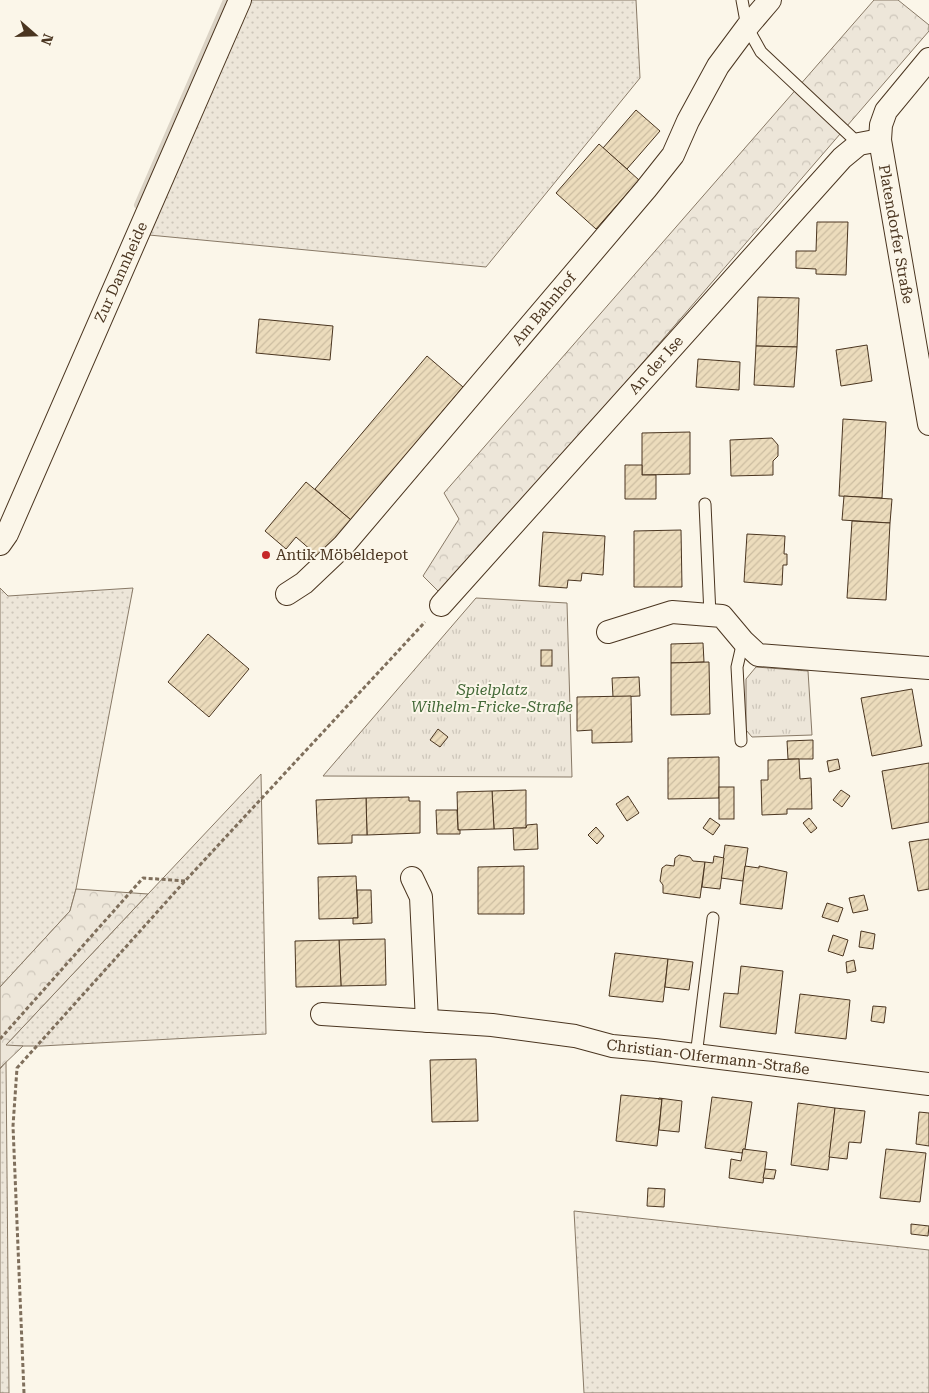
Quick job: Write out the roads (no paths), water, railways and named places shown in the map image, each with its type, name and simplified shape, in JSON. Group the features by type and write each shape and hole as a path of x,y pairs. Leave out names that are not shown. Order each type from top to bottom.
{"street":[{"name":"Zur Dannheide","path":"0,544 7,534 240,0"},
{"name":"Am Bahnhof","path":"287,594 304,584 343,546 652,182 673,155 688,121 718,66 770,0"},
{"name":"Platendorfer Straße","path":"929,59 886,111 881,125 869,142 922,345 929,424"},
{"name":"An der Ise","path":"441,605 842,158 869,142"},
{"path":"608,632 672,612 722,616 743,641 758,655 929,668"},
{"path":"412,878 422,897 427,1021"},
{"name":"Christian-Olfermann-Straße","path":"322,1014 492,1025 576,1036 612,1046 929,1084"}],"lane":[{"path":"742,0 747,27 761,52 869,142"},
{"path":"706,504 710,615"},
{"path":"741,741 738,667 743,641"},
{"path":"696,1056 713,918"}],"waterway":[{"path":"138,205 227,0"}],"place":[{"name":"Antik Möbeldepot","path":"266,555"}],"park label":[{"name":"Spielplatz Wilhelm-Fricke-Straße","path":"492,698"}]}
